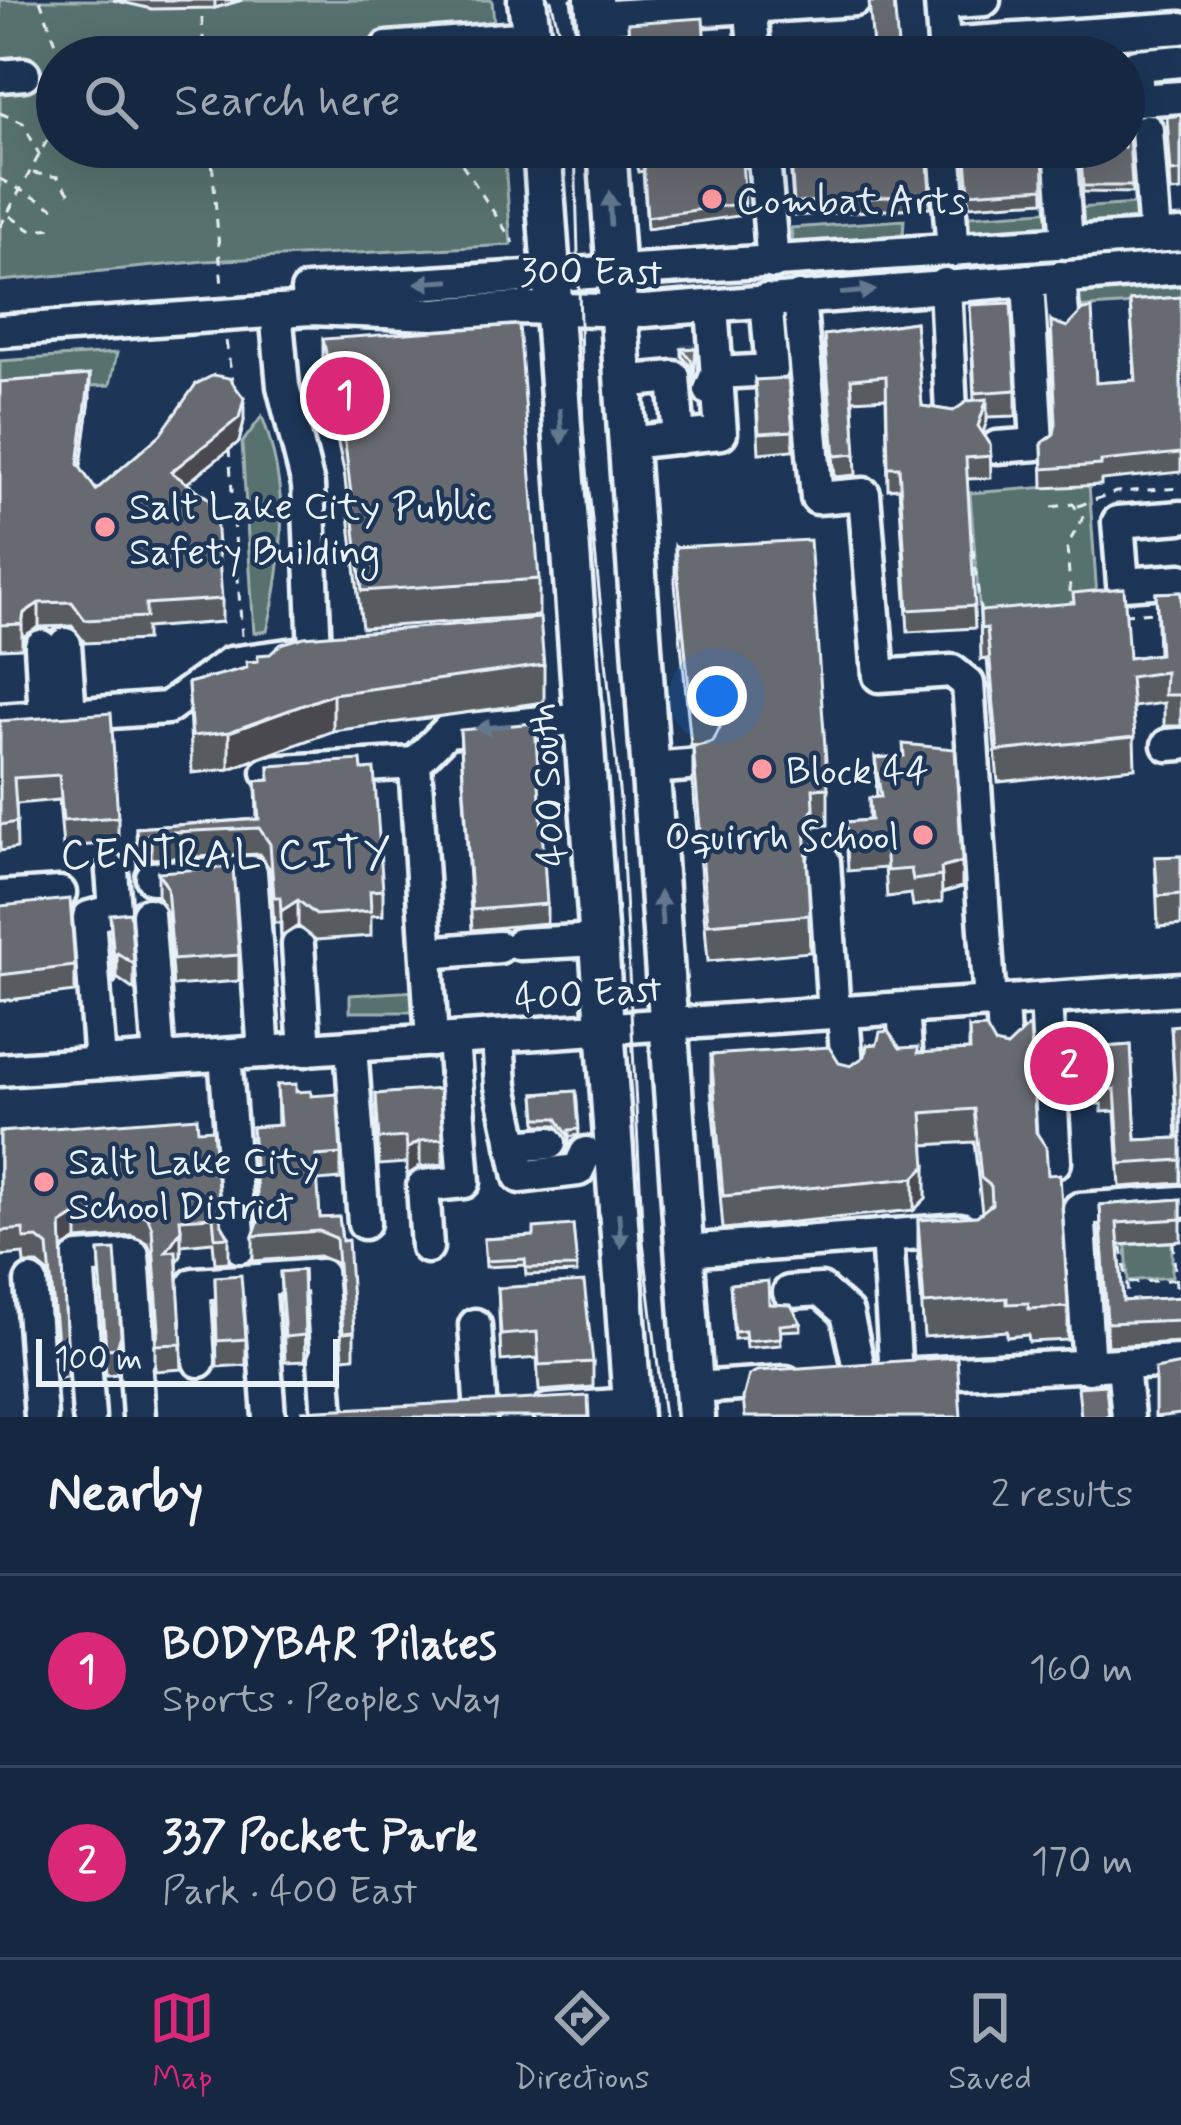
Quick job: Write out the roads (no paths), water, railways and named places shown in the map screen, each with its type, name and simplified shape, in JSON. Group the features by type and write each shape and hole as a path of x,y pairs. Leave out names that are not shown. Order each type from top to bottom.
{"main road":[{"path":"527,0 532,36"},
{"name":"400 South","path":"543,168 565,634 584,718 606,1030 574,1150 633,1410"},
{"path":"608,168 695,1402"}],"street":[{"path":"595,8 855,0"},
{"path":"943,36 941,3 984,0"},
{"path":"752,24 753,36"},
{"path":"1062,36 1181,28"},
{"path":"1145,64 1181,62"},
{"path":"1145,100 1181,97"},
{"path":"1147,130 1168,236"},
{"path":"765,168 773,263"},
{"path":"946,168 953,250"},
{"path":"1063,168 1072,242"},
{"path":"1071,168 1072,242"},
{"name":"300 East","path":"0,331 276,311 433,314 551,292 614,272 1168,236"},
{"name":"300 East","path":"0,313 551,292 616,310 712,307 799,296 1181,268"},
{"path":"1060,277 1064,326"},
{"path":"998,447 1037,444 1028,280"},
{"path":"945,284 951,413"},
{"path":"799,296 817,498 863,494 879,676 952,671 968,684 1005,1060"},
{"path":"621,382 772,370 766,299"},
{"path":"679,439 712,307"},
{"path":"0,720 167,708 230,662 326,651 308,485 283,386 276,311"},
{"path":"626,443 721,434 694,378"},
{"path":"1181,517 1118,521 1123,584 1181,580"},
{"path":"53,645 57,716"},
{"path":"268,772 415,763 447,730 584,718"},
{"path":"415,763 427,953 464,1182 423,1186 427,1247"},
{"path":"650,768 701,764"},
{"path":"824,861 848,1078"},
{"path":"100,1063 89,917 115,910 112,871"},
{"path":"152,878 251,872 242,1054 240,1247"},
{"path":"0,897 60,893"},
{"path":"148,914 160,1059"},
{"path":"427,953 599,940"},
{"path":"298,945 305,1049"},
{"name":"400 East","path":"0,1070 1181,989"},
{"path":"1046,999 1055,1162"},
{"path":"903,1009 907,1063"},
{"path":"498,1037 516,1161 574,1150"},
{"path":"351,1047 364,1223"},
{"path":"242,1054 244,1153"},
{"path":"1089,1368 1079,1209 1181,1202"},
{"path":"685,1251 974,1229"},
{"path":"886,1235 896,1375"},
{"path":"89,1417 78,1258 133,1255 139,1417"},
{"path":"199,1361 194,1284 321,1275 328,1417"},
{"path":"259,1280 272,1417 287,1417"},
{"path":"31,1282 41,1417"},
{"path":"789,1292 821,1290 847,1313 840,1384"},
{"path":"475,1324 502,1413"},
{"path":"695,1402 896,1375 1181,1361"},
{"path":"1123,1365 1128,1417"},
{"path":"71,1377 74,1417"},
{"path":"445,1417 633,1410"}],"tunnel":[{"path":"682,360 702,358"}],"tram line":[{"path":"551,0 560,36"},
{"path":"571,0 576,36"},
{"path":"576,168 583,430 620,800 643,1241 664,1417"}],"place":[{"name":"Combat Arts","path":"712,199"},
{"name":"BODYBAR Pilates","path":"345,396"},
{"name":"Salt Lake City Public Safety Building","path":"105,527"},
{"name":"Block 44","path":"762,769"},
{"name":"Oquirrh School","path":"923,835"},
{"name":"337 Pocket Park","path":"1069,1066"},
{"name":"Salt Lake City School District","path":"44,1182"}],"district":[{"name":"CENTRAL CITY","path":"227,853"}]}
